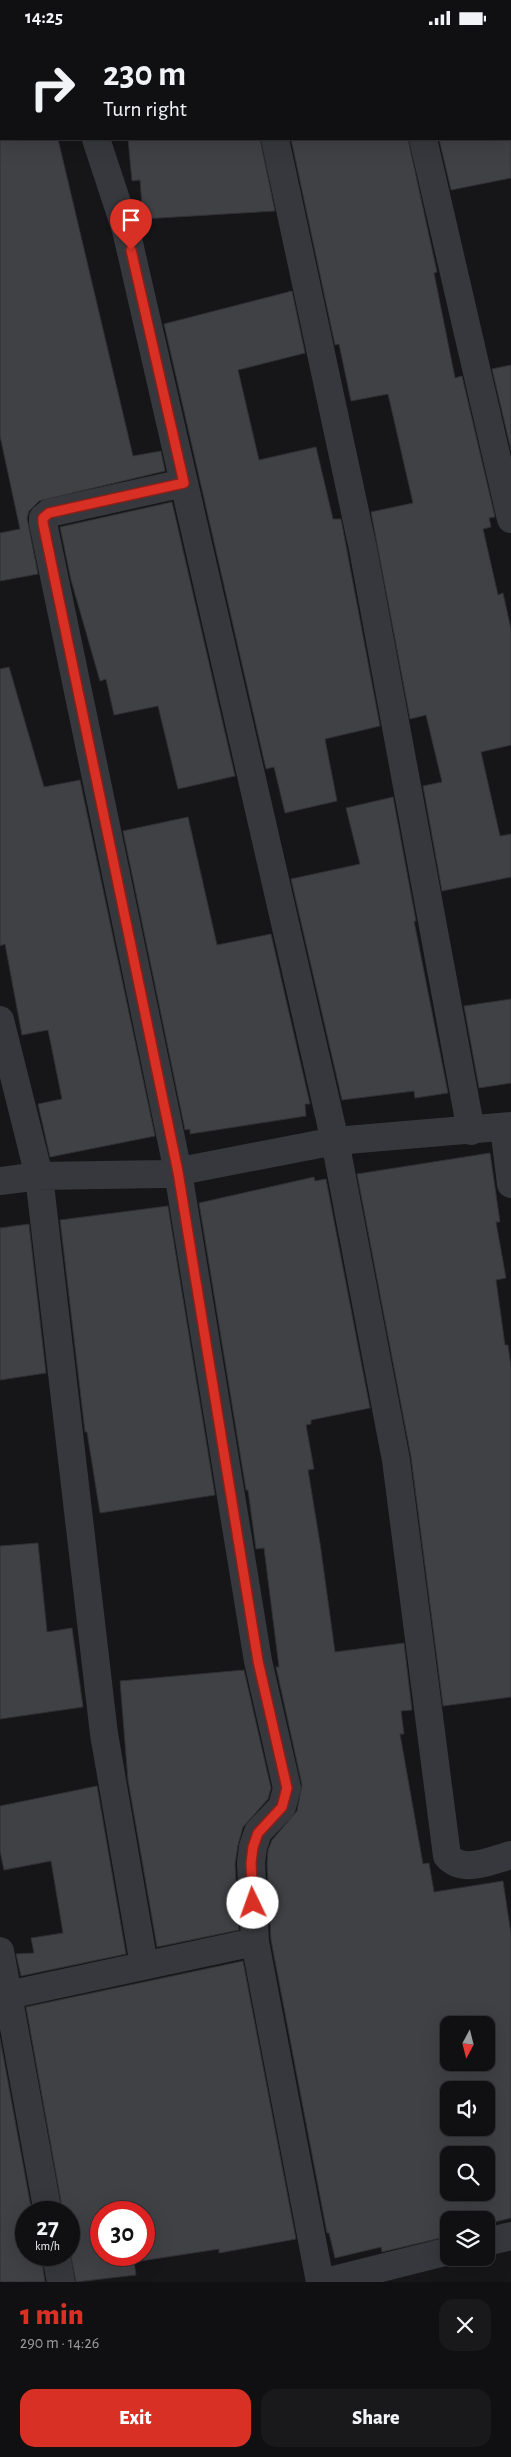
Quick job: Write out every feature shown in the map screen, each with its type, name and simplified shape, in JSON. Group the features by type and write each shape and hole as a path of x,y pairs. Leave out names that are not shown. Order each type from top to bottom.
{"street":[{"path":"96,140 126,230 335,1141 396,1461 447,1856 453,1863 468,1867 511,1855"},
{"path":"275,140 362,549 471,1131"},
{"path":"422,140 511,519"},
{"path":"184,483 49,513 43,518 178,1172 258,1661 287,1788 282,1807 258,1833 253,1847 251,1863 255,1942 320,2282"},
{"path":"0,1020 40,1176 104,1734 144,1965"},
{"path":"0,1181 40,1176 178,1172 335,1141 471,1131 508,1126 511,1184"},
{"path":"8,1995 255,1942"},
{"path":"0,1951 46,2201"},
{"path":"495,2240 511,2236"},
{"path":"325,2282 355,2278 440,2254"},
{"path":"58,2266 61,2282"}],"building":[{"path":"0,140 58,140 133,456 161,451 165,471 39,501 29,511 27,518 38,574 0,581 0,533 20,529 0,436"},
{"path":"128,140 260,140 275,211 143,219 140,180 132,181"},
{"path":"291,140 408,140 437,272 434,273 455,378 462,376 495,517 489,518 491,527 483,529 498,595 503,593 511,629 511,745 481,752 500,836 511,834 511,877 442,891 423,786 442,782 426,715 410,719 371,512 413,503 388,394 351,401 339,344 335,345"},
{"path":"439,140 511,140 511,178 451,190"},
{"path":"292,291 305,353 238,370 259,460 316,447 333,519 341,519 380,726 325,739 337,801 285,813 274,767 266,769 164,324"},
{"path":"511,365 511,450 492,369"},
{"path":"172,502 235,776 178,789 158,706 114,715 106,679 100,681 71,580 60,527"},
{"path":"9,667 44,787 80,780 155,1136 50,1157 38,1104 62,1099 48,1030 22,1035 5,944 0,946 0,669"},
{"path":"393,797 416,921 414,921 448,1093 415,1098 414,1091 342,1100 291,879 360,864 346,808"},
{"path":"188,817 217,945 271,934 310,1104 305,1104 306,1116 190,1134 190,1129 185,1130 123,831"},
{"path":"511,999 511,1083 479,1088 464,1006"},
{"path":"490,1153 500,1222 496,1222 506,1278 496,1280 505,1345 508,1345 511,1367 511,1697 443,1706 411,1457 357,1174"},
{"path":"314,1177 315,1181 326,1179 370,1408 311,1420 311,1424 306,1425 314,1469 308,1470 335,1652 404,1643 412,1710 401,1711 404,1734 400,1734 423,1864 429,1863 434,1892 503,1881 511,1934 511,2218 495,2222 495,2211 440,2211 440,2238 382,2252 381,2247 335,2258 329,2233 327,2233 271,1940 268,1850 272,1840 297,1811 302,1785 276,1667 279,1667 264,1548 256,1549 248,1490 246,1490 199,1203"},
{"path":"168,1206 215,1495 100,1513 87,1432 85,1432 60,1220"},
{"path":"29,1224 46,1373 0,1380 0,1228"},
{"path":"38,1543 47,1632 72,1628 83,1707 0,1719 0,1546"},
{"path":"244,1670 271,1788 268,1799 243,1827 238,1845 235,1864 239,1930 157,1947 128,1780 120,1681"},
{"path":"97,1786 126,1954 21,1976 16,1954 34,1953 31,1938 63,1933 51,1861 4,1870 0,1851 0,1806"},
{"path":"243,1961 296,2239 219,2253 219,2249 155,2259 155,2201 90,2201 90,2266 135,2266 136,2275 76,2282 73,2266 80,2266 80,2201 61,2201 26,2007"},
{"path":"0,2038 30,2201 15,2201 15,2266 43,2266 45,2282 0,2282"}],"route":[{"path":"131,250 184,483 49,513 43,518 43,523 178,1172 258,1661 287,1788 282,1807 258,1833 253,1847 251,1863 253,1903"}]}
